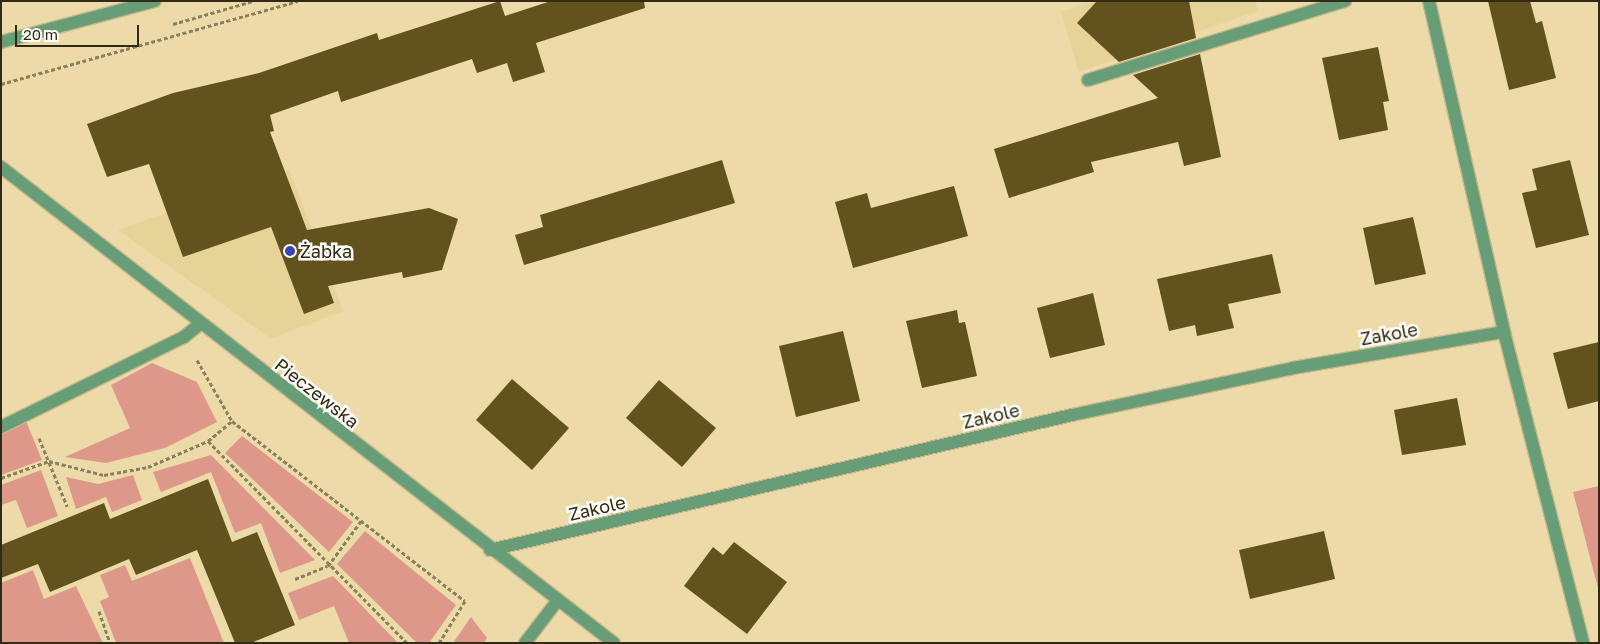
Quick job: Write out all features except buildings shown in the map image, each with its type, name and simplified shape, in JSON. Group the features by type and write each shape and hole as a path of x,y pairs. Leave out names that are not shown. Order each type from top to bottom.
{"street":[{"path":"1,42 155,1"},
{"path":"1088,80 1345,1"},
{"path":"1429,1 1504,332 1583,643"},
{"name":"Pieczewska","path":"1,167 490,550 614,643"},
{"path":"1,428 184,338 200,324"},
{"name":"Zakole","path":"490,550 1072,415 1293,368 1504,332"},
{"path":"525,643 558,600"}],"path":[{"path":"1,84 298,1"},
{"path":"1,478 49,461 104,475 148,467 208,442 232,421 465,601 439,643"},
{"path":"208,442 328,566 407,643"},
{"path":"49,461 67,506"},
{"path":"295,579 328,566 361,520"},
{"path":"99,611 110,643"}],"shaded area":[{"path":"1094,1 1255,1 1258,11 1079,72 1061,12"},
{"path":"289,169 343,311 271,339 118,230"},
{"path":"152,363 197,382 217,422 165,448 106,463 65,457 130,428 111,385"},
{"path":"26,421 42,460 1,475 1,434"},
{"path":"242,436 353,522 329,552 225,453"},
{"path":"211,455 315,560 280,573 261,523 235,533 211,472 161,492 153,472"},
{"path":"41,470 58,516 27,528 16,500 1,505 1,485"},
{"path":"133,475 142,500 112,512 106,497 76,509 66,477 98,484"},
{"path":"1599,486 1599,592 1573,492"},
{"path":"365,531 456,605 429,643 417,643 337,564"},
{"path":"190,558 224,643 116,643 100,601 109,597 100,575 125,565 132,581"},
{"path":"33,570 44,599 76,586 103,643 1,643 1,583"},
{"path":"333,576 398,643 349,643 334,606 299,620 288,593"},
{"path":"471,617 487,638 484,643 453,643"}],"place":[{"name":"Żabka","path":"290,251"}]}
